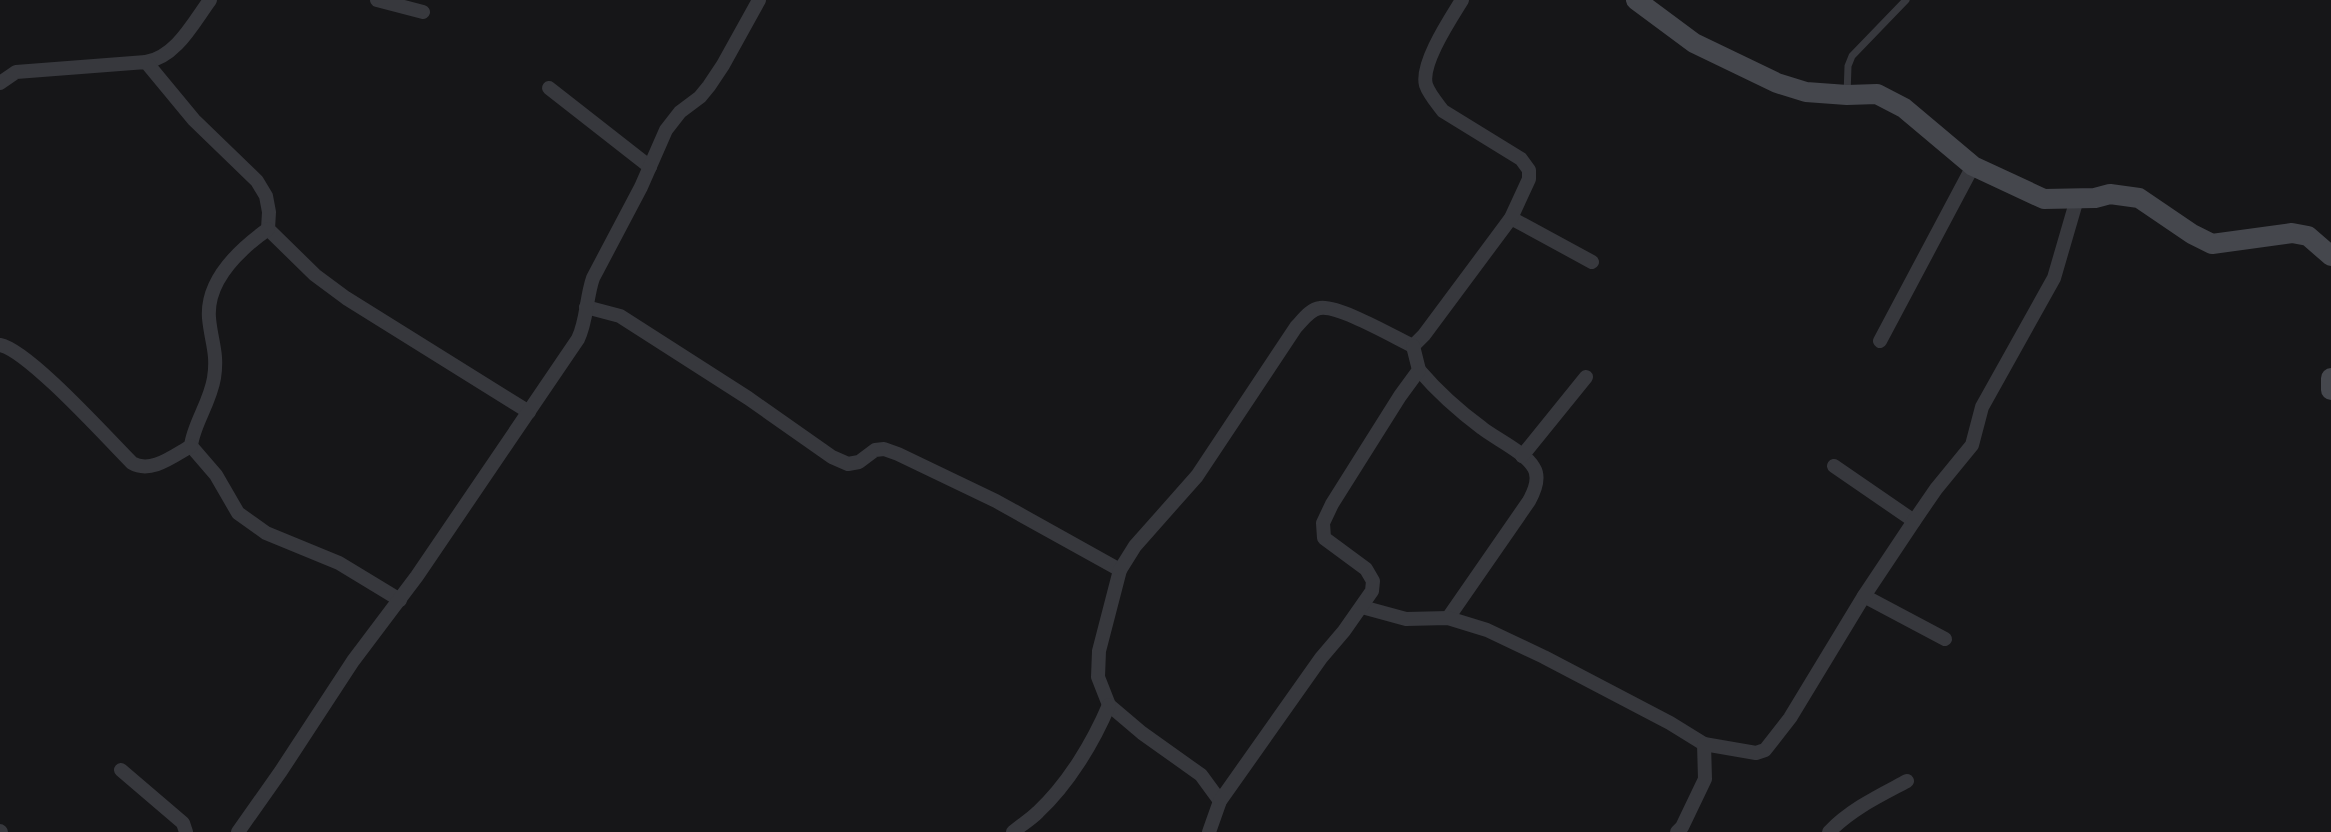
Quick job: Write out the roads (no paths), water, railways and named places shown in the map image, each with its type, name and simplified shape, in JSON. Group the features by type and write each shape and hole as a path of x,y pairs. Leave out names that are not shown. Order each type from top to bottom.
{"street":[{"path":"0,83 16,72 160,60 173,48 210,0"},
{"path":"377,0 423,12"},
{"path":"238,832 281,771 353,661 400,600 578,339 582,330 593,278 650,167 666,130 680,112 700,97 709,86 723,65 759,0"},
{"path":"1413,346 1424,335 1511,218 1527,185 1529,170 1521,159 1444,111 1425,84 1438,39 1462,0"},
{"path":"1636,0 1694,43 1777,83 1806,92 1847,95 1877,94 1904,108 1973,166 2044,199 2095,198 2110,194 2138,198 2192,234 2212,244 2284,234 2308,236 2331,256"},
{"path":"0,345 7,346 26,359 132,463 139,467 153,466 191,446 208,404 215,375 217,355 209,317 213,293 220,277 240,253 268,229 269,212 266,196 257,181 194,120 146,62"},
{"path":"549,88 650,167"},
{"path":"1880,341 1973,166"},
{"path":"1362,607 1406,619 1448,618 1487,630 1544,657 1670,723 1704,744 1756,753 1765,750 1790,718 1864,596 1914,521 1936,489 1972,445 1982,407 2054,278 2076,199"},
{"path":"1511,218 1592,262"},
{"path":"268,229 315,275 346,298 529,412"},
{"path":"586,307 620,316 748,398 832,457 848,464 859,462 875,450 884,449 898,454 996,501 1120,570"},
{"path":"1220,801 1201,774 1142,733 1109,705 1098,677 1099,651 1120,570 1135,546 1197,476 1296,327 1307,315 1319,308 1339,311 1413,346"},
{"path":"1413,346 1419,370 1462,412 1522,456 1534,467 1537,475 1534,492 1448,618"},
{"path":"1209,832 1220,801 1321,658 1362,607 1372,591 1372,581 1366,569 1324,538 1324,523 1332,504 1400,396 1419,370"},
{"path":"1522,456 1586,377"},
{"path":"2331,378 2331,390"},
{"path":"191,446 216,475 238,513 266,533 339,563 400,600"},
{"path":"1834,466 1914,521"},
{"path":"1864,596 1945,639"},
{"path":"1013,832 1037,813 1053,796 1095,734 1109,705"},
{"path":"1682,830 1705,779 1704,744"},
{"path":"121,770 183,823 186,832"},
{"path":"1829,832 1842,819 1866,802 1907,781"}],"lane":[{"path":"1847,95 1848,66 1852,56 1906,0"}]}
